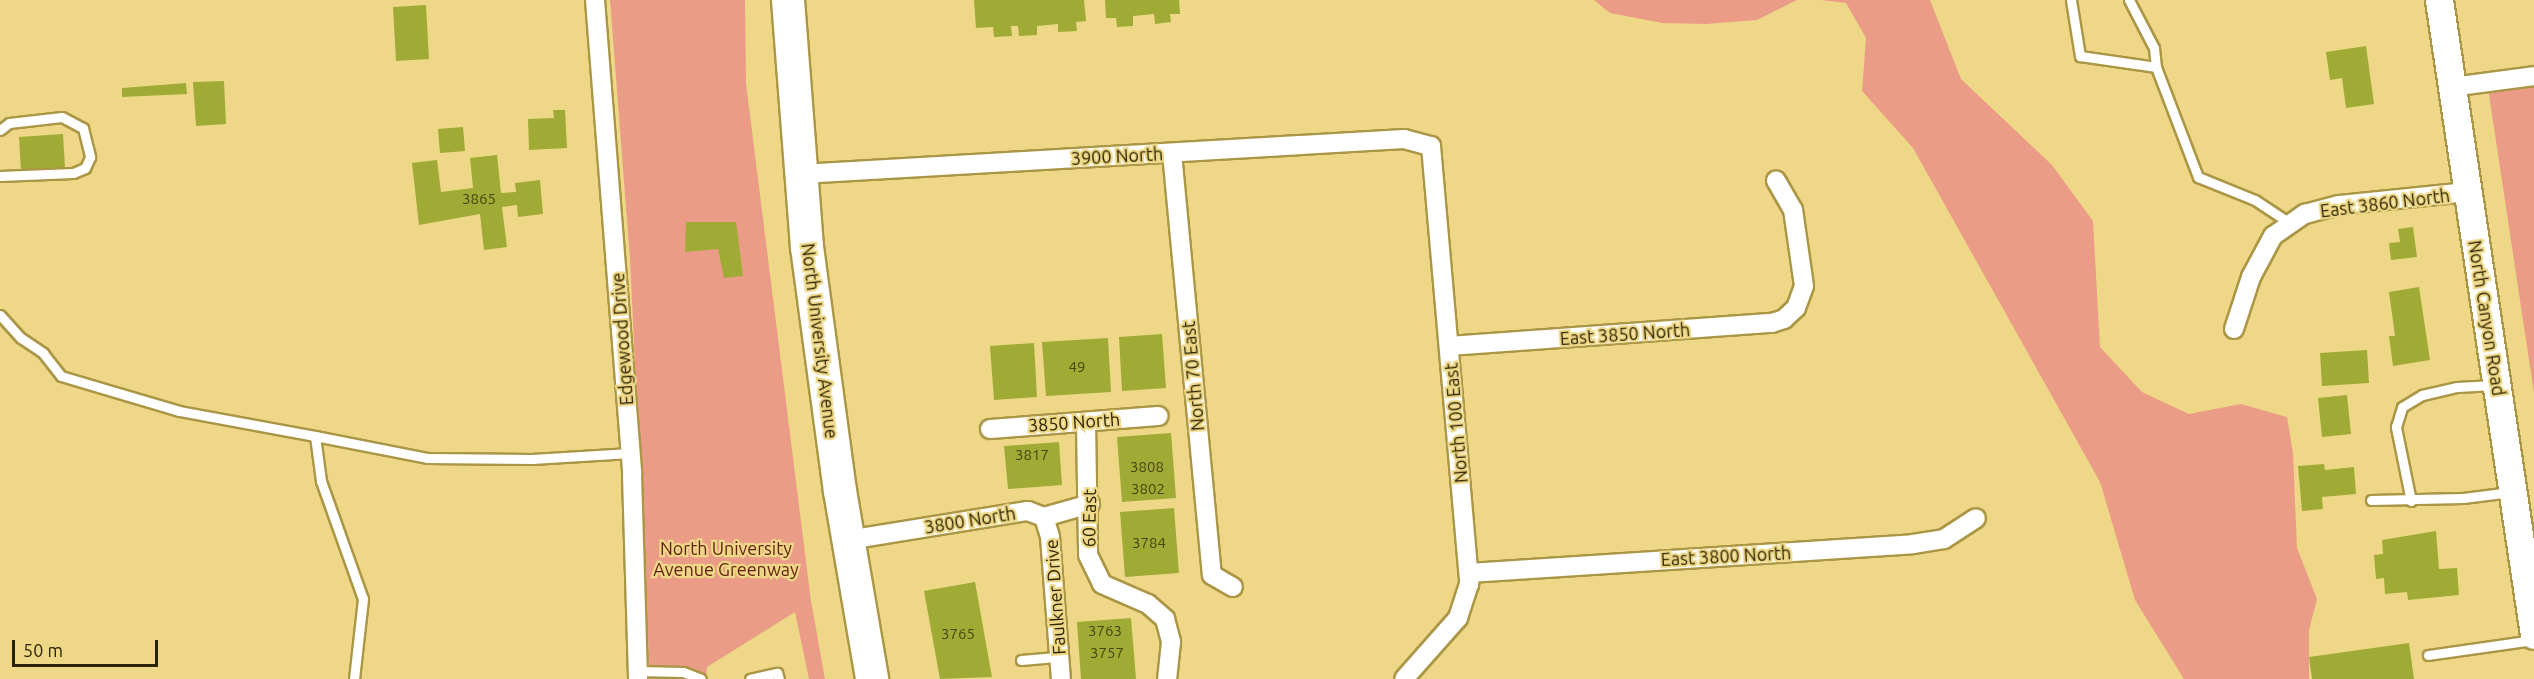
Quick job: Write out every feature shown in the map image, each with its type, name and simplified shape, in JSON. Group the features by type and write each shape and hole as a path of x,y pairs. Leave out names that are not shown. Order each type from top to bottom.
{"highway":[{"name":"North University Avenue","path":"788,0 801,174 820,348 848,540 872,679"}],"main road":[{"name":"North Canyon Road","path":"2439,0 2534,635"}],"street":[{"name":"Edgewood Drive","path":"595,0 630,453 638,675"},
{"path":"2452,87 2534,76"},
{"name":"3900 North","path":"801,174 1404,139 1431,146"},
{"name":"North 100 East","path":"1404,679 1458,618 1465,602 1469,573 1431,146"},
{"name":"North 70 East","path":"1172,153 1212,575 1233,587"},
{"name":"East 3850 North","path":"1449,346 1772,323 1796,308 1804,286 1793,210 1776,180"},
{"name":"East 3860 North","path":"2234,329 2251,278 2273,236 2305,213 2339,205 2468,192"},
{"name":"3850 North","path":"990,429 1159,416"},
{"name":"60 East","path":"1086,422 1090,504 1088,555 1096,577 1111,590 1148,604 1165,619 1171,642 1167,679"},
{"name":"3800 North","path":"848,540 1028,511 1044,516 1090,504"},
{"name":"Faulkner Drive","path":"1044,516 1050,537 1061,679"},
{"name":"East 3800 North","path":"1469,573 1913,544 1944,539 1976,518"}],"lane":[{"path":"2071,0 2080,56 2156,67"},
{"path":"2129,0 2154,48 2156,67 2198,177 2255,200 2291,224"},
{"path":"0,130 9,123 62,117 83,128 90,158 85,168 73,173 0,176"},
{"path":"0,315 21,338 43,354 61,376 179,411 427,458 532,459 630,453"},
{"path":"2410,501 2396,427 2402,407 2422,395 2457,387 2497,385"},
{"path":"315,436 321,481 363,599 354,679"},
{"path":"2371,500 2410,501 2513,491"},
{"path":"2428,655 2534,640"},
{"path":"1021,660 1059,657"},
{"path":"638,675 683,672 701,679"},
{"path":"750,679 777,673 779,679"}],"green space":[{"name":"North University Avenue Greenway","path":"610,0 745,0 746,83 811,601 825,679 809,679 795,612 707,667 706,679 650,679 630,259"},
{"path":"1594,0 1797,0 1757,20 1706,24 1662,23 1610,13"},
{"path":"1821,0 1930,0 1961,79 2052,165 2093,221 2100,347 2142,392 2189,414 2241,404 2287,417 2293,453 2297,548 2317,599 2309,630 2309,679 2184,679 2135,600 2100,482 1913,148 1862,91 1866,38 1846,3"},
{"path":"2534,81 2534,393 2488,88"}],"building":[{"path":"974,0 1084,0 1086,21 1076,22 1077,31 1058,32 1058,24 1037,26 1037,35 1019,36 1018,26 1011,26 1012,36 994,37 993,27 976,28"},
{"path":"1105,0 1179,0 1180,14 1170,14 1171,22 1155,24 1154,14 1133,16 1133,26 1117,27 1116,18 1106,18"},
{"path":"426,5 429,59 396,61 393,7"},
{"path":"2366,46 2374,104 2346,108 2342,78 2330,80 2326,52"},
{"path":"224,81 226,124 196,126 193,82"},
{"path":"186,83 187,94 122,97 122,88"},
{"path":"553,110 565,110 567,148 529,150 528,119 554,118"},
{"path":"463,127 465,151 440,153 438,129"},
{"path":"63,134 65,168 21,170 19,137"},
{"path":"497,155 501,193 516,192 515,183 540,180 543,214 518,217 517,205 502,207 507,247 484,250 480,214 419,225 412,163 437,160 441,192 473,188 470,158"},
{"path":"686,222 736,222 743,276 724,278 718,249 685,252"},
{"path":"2413,227 2417,257 2391,260 2389,243 2400,242 2398,229"},
{"path":"2419,287 2430,360 2393,366 2389,336 2395,336 2389,292"},
{"path":"1162,334 1166,388 1122,391 1119,337"},
{"path":"1108,338 1111,392 1046,396 1042,342"},
{"path":"1034,343 1037,397 994,400 990,346"},
{"path":"2367,350 2369,383 2322,386 2320,353"},
{"path":"2347,395 2351,434 2322,437 2318,398"},
{"path":"1171,433 1176,498 1122,502 1117,437"},
{"path":"1059,442 1062,485 1008,489 1004,446"},
{"path":"2324,464 2325,470 2354,467 2356,494 2322,497 2323,509 2302,511 2298,466"},
{"path":"1174,508 1179,573 1125,577 1120,512"},
{"path":"2436,531 2439,569 2457,568 2459,595 2408,600 2407,592 2385,594 2384,578 2376,579 2374,555 2383,554 2382,540"},
{"path":"975,582 992,677 940,679 924,591"},
{"path":"1131,618 1136,679 1081,679 1077,622"},
{"path":"2409,643 2414,679 2312,679 2309,657"}]}
